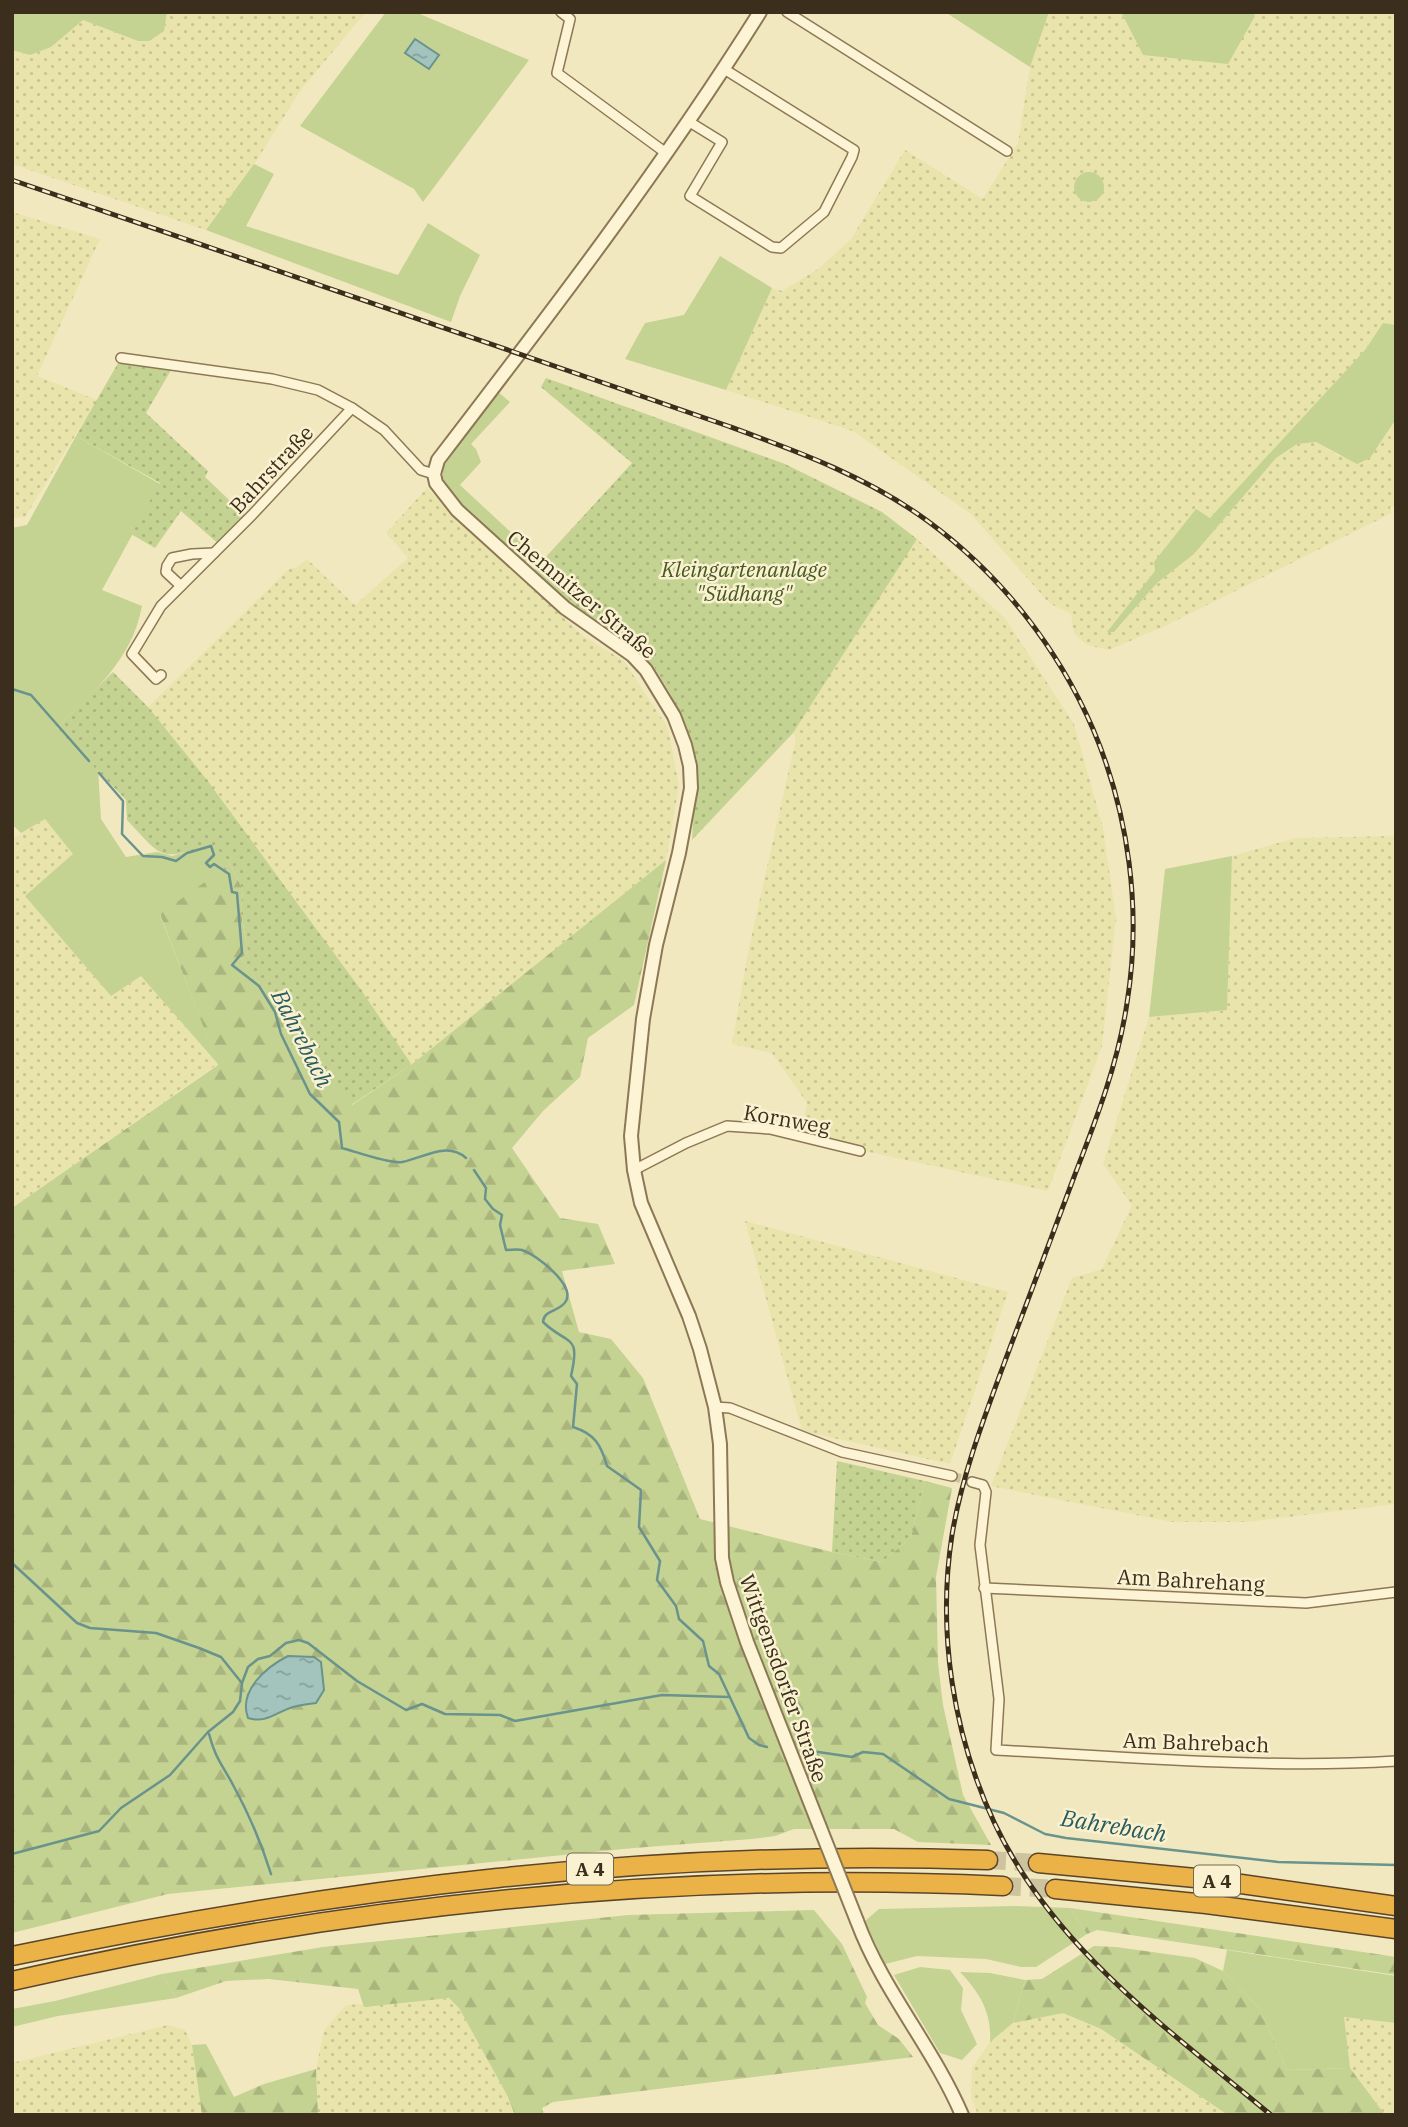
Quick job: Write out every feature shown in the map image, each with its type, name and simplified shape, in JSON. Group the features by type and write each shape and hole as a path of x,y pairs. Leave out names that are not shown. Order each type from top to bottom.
{"highway":[{"name":"A 4","path":"12,1956 119,1933 365,1892 528,1873 668,1862 802,1857 988,1860"},
{"name":"A 4","path":"1038,1863 1206,1880 1396,1906"},
{"name":"A 4","path":"12,1981 172,1948 335,1921 591,1892 817,1882 1003,1886"},
{"name":"A 4","path":"1055,1889 1206,1904 1396,1929"},
{"path":"12,1992 49,1973"}],"street":[{"path":"561,12 570,19 557,73 666,153"},
{"path":"121,358 272,379 318,390 352,408 384,430 421,470 434,474 438,460 541,326 666,153 760,12"},
{"path":"787,12 1007,151"},
{"path":"688,121 722,142 690,196 772,247 781,248 824,212 854,150 724,69"},
{"name":"Bahrstraße","path":"161,674 156,680 132,654 161,606 352,408"},
{"name":"Chemnitzer Straße","path":"434,474 443,495 487,539 565,608 639,662 661,692 685,745 690,766 689,801 656,945 638,1065"},
{"path":"181,586 166,572 169,561 177,556 214,553"},
{"name":"Wittgensdorfer Straße","path":"638,1065 631,1136 634,1170 641,1203 697,1338 715,1407 720,1444 722,1558 727,1582 747,1642 879,1972 947,2084 962,2115"},
{"name":"Kornweg","path":"634,1170 686,1143 727,1126 770,1129 860,1151"},
{"path":"715,1407 730,1408 842,1452 952,1476"},
{"path":"972,1482 984,1485 986,1492 980,1545 984,1588"},
{"name":"Am Bahrehang","path":"984,1588 1306,1603 1396,1592"},
{"name":"Am Bahrebach","path":"984,1588 999,1699 996,1751 1171,1760 1349,1764 1396,1761"}],"shaded area":[{"path":"167,12 366,12 300,91 252,168 206,230 12,164 12,50 30,55 51,47 83,20 138,41 164,31"},
{"path":"1049,12 1121,12 1143,55 1255,16 1253,12 1396,12 1396,325 1383,323 1365,350 1210,519 1197,510 1115,632 1157,583 1194,554 1276,458 1297,444 1316,442 1339,456 1370,458 1396,419 1396,505 1390,507 1392,513 1165,626 1109,650 1087,645 1074,634 1071,614 1049,603 971,514 853,431 726,390 772,288 782,291 818,269 851,239 905,150 983,199 1018,143 1030,67","holes":["1083,173 1097,174 1102,181 1098,198 1089,202 1074,190 1075,180"]},
{"path":"12,212 100,239 37,376 97,400 25,517 12,518"},
{"path":"427,488 583,636 624,661 668,728 679,786 666,860 411,1065 285,885 148,707 289,569 297,567 307,559 355,605 408,558 386,533"},
{"path":"917,539 1005,618 1074,724 1103,828 1116,918 1102,1046 1048,1191 810,1139 803,1126 807,1103 772,1053 732,1044 748,952 796,738 793,733"},
{"path":"45,819 74,854 25,896 111,996 141,976 218,1064 12,1208 12,839"},
{"path":"1396,836 1396,1504 1247,1522 1172,1522 991,1486 1072,1278 1102,1269 1132,1205 1103,1164 1149,1017 1227,1010 1232,856 1296,838"},
{"path":"745,1221 1008,1292 950,1464 802,1431"},
{"path":"449,1998 459,2008 507,2095 515,2115 318,2115 316,2069 324,2030 346,2005"},
{"path":"1063,2013 1100,2029 1228,2115 978,2115 971,2097 972,2068 990,2042 1013,2023"},
{"path":"1343,2017 1396,2023 1396,2115 1385,2115 1350,2068"},
{"path":"168,2025 185,2030 192,2045 202,2115 12,2115 12,2063"}],"green space":[{"path":"12,12 167,12 164,31 149,41 138,41 83,20 51,47 30,55 12,50"},
{"path":"386,12 415,12 529,60 423,202 414,189 300,126"},
{"path":"945,12 1049,12 1030,67"},
{"path":"1121,12 1253,12 1255,16 1228,64 1143,55"},
{"path":"254,164 274,174 246,226 398,275 428,223 480,255 451,322 206,230"},
{"path":"1089,172 1095,173 1103,181 1103,193 1095,201 1089,202 1083,201 1075,193 1074,187 1075,181 1083,173"},
{"path":"720,256 772,288 726,390 625,359 645,323 684,315"},
{"path":"1383,323 1396,325 1396,419 1370,458 1357,464 1316,442 1297,444 1276,458 1194,554 1157,583 1114,632 1107,632 1155,571 1154,562 1196,509 1210,518 1365,350"},
{"path":"121,358 174,365 146,413 208,471 205,477 248,518 221,546 181,511 155,548 131,534 160,483 76,436"},
{"name":"Kleingartenanlage \"Südhang\"","path":"546,378 785,464 882,512 917,539 793,733 692,840 697,759 671,695 654,667 625,641 574,608 533,571 632,463 541,387"},
{"path":"498,392 510,402 471,444 481,462 460,485 530,550 531,555 525,563 466,513 456,502 443,478 449,455"},
{"path":"76,436 160,484 102,590 142,606 130,643 110,673 57,728 98,768 101,819 126,857 157,852 172,856 214,844 230,864 160,915 218,1064 141,976 111,996 25,896 73,854 45,819 21,833 12,824 12,528 27,525"},
{"path":"113,672 148,707 207,780 361,990 410,1062 411,1065 351,1105 241,959 248,952 241,912 243,890 230,864 213,845 172,854 157,850 149,844 127,820 126,800 57,728"},
{"path":"1232,856 1227,1010 1149,1017 1165,869"},
{"path":"666,860 634,1005 588,1038 580,1077 543,1111 512,1148 560,1218 598,1224 615,1264 562,1271 579,1332 611,1339 643,1378 700,1519 882,1562 911,1537 925,1481 952,1488 936,1577 938,1663 943,1705 963,1795 991,1845 918,1842 894,1829 794,1829 775,1836 752,1839 634,1848 168,1894 12,1933 12,1208 218,1065 160,914 230,864 243,890 241,913 248,952 241,959 352,1105 411,1065"},
{"path":"837,1461 925,1481 911,1537 882,1562 832,1552"},
{"path":"1016,1906 1070,1908 1087,1934 1036,1967 1021,1967 986,1959 917,1956 885,1964 865,1921 879,1909"},
{"path":"1070,1908 1396,1957 1396,1975 1097,1930 1087,1934"},
{"path":"814,1910 842,1944 867,1997 865,2003 878,2025 899,2039 913,2057 553,2102 542,2108 544,2115 515,2115 507,2095 459,2008 449,1998 364,2007 358,1989 269,1979 226,1981 176,1998 162,1974 323,1947 628,1915"},
{"path":"1094,1946 1195,1958 1223,1971 1260,2009 1287,2070 1350,2068 1385,2115 1228,2115 1101,2029 1063,2013 1013,2023 1025,1980 1042,1979"},
{"path":"1227,1950 1396,1976 1396,2023 1344,2017 1350,2068 1287,2070 1260,2009 1223,1971"},
{"path":"920,1967 950,1970 963,1988 961,2010 977,2044 962,2060 940,2053 894,1975"},
{"path":"960,1972 990,1973 1025,1980 1013,2023 990,2042 987,2013"},
{"path":"162,1974 176,1998 58,2016 12,2027 12,2009"},
{"path":"206,2044 234,2097 264,2084 316,2069 318,2115 202,2115 192,2045"}],"water":[{"path":"415,39 439,55 429,69 405,53"},
{"path":"288,1656 314,1657 321,1662 324,1690 316,1703 293,1707 260,1720 248,1718 246,1708 250,1689 263,1673"}],"waterway":[{"name":"Bahrebach","path":"12,689 31,695 89,761"},
{"name":"Bahrebach","path":"99,773 123,801 122,834 143,856 176,861 187,853 211,846 214,855 206,863 210,867 214,864 229,874 232,892 237,893 242,953 232,965 259,986 275,1012 281,1034 310,1094 339,1122 342,1148 396,1162 443,1151 459,1153 466,1158"},
{"name":"Bahrebach","path":"474,1170 486,1188 485,1199 502,1215 500,1225 506,1250 522,1250 536,1258 553,1271 565,1287 566,1301 546,1315 543,1322 573,1346 571,1376 577,1384 573,1427 592,1437 607,1466 641,1490 639,1527 660,1561 657,1580 676,1606 679,1619 703,1641 709,1666 719,1674 749,1738 767,1747"},
{"path":"12,1563 77,1623 90,1628 156,1633 199,1648 221,1657 241,1682"},
{"path":"12,1854 99,1831 121,1808 170,1775 208,1732 233,1712 240,1701 242,1683 248,1667 258,1659 270,1656 286,1643 299,1640 308,1643 357,1681 406,1710 422,1704 445,1714 500,1715 515,1721 662,1695 729,1697"},
{"path":"209,1734 216,1754 254,1827 271,1874"},
{"name":"Bahrebach","path":"805,1750 852,1757 863,1752 883,1754 949,1799 1004,1813 1045,1834 1278,1862 1396,1865"}],"tunnel":[{"path":"952,1476 972,1482"},
{"path":"988,1860 1038,1863"},
{"path":"1003,1886 1055,1889"}],"railway":[{"path":"12,180 728,426 832,467 906,506 955,543 1003,589 1045,642 1063,670 1093,729 1116,795 1129,863 1133,933 1131,968 1123,1026 1105,1092 989,1404 962,1491 952,1535 946,1608 952,1682 968,1754 994,1822 1019,1867 1048,1909 1080,1947 1116,1983 1271,2115"}]}
